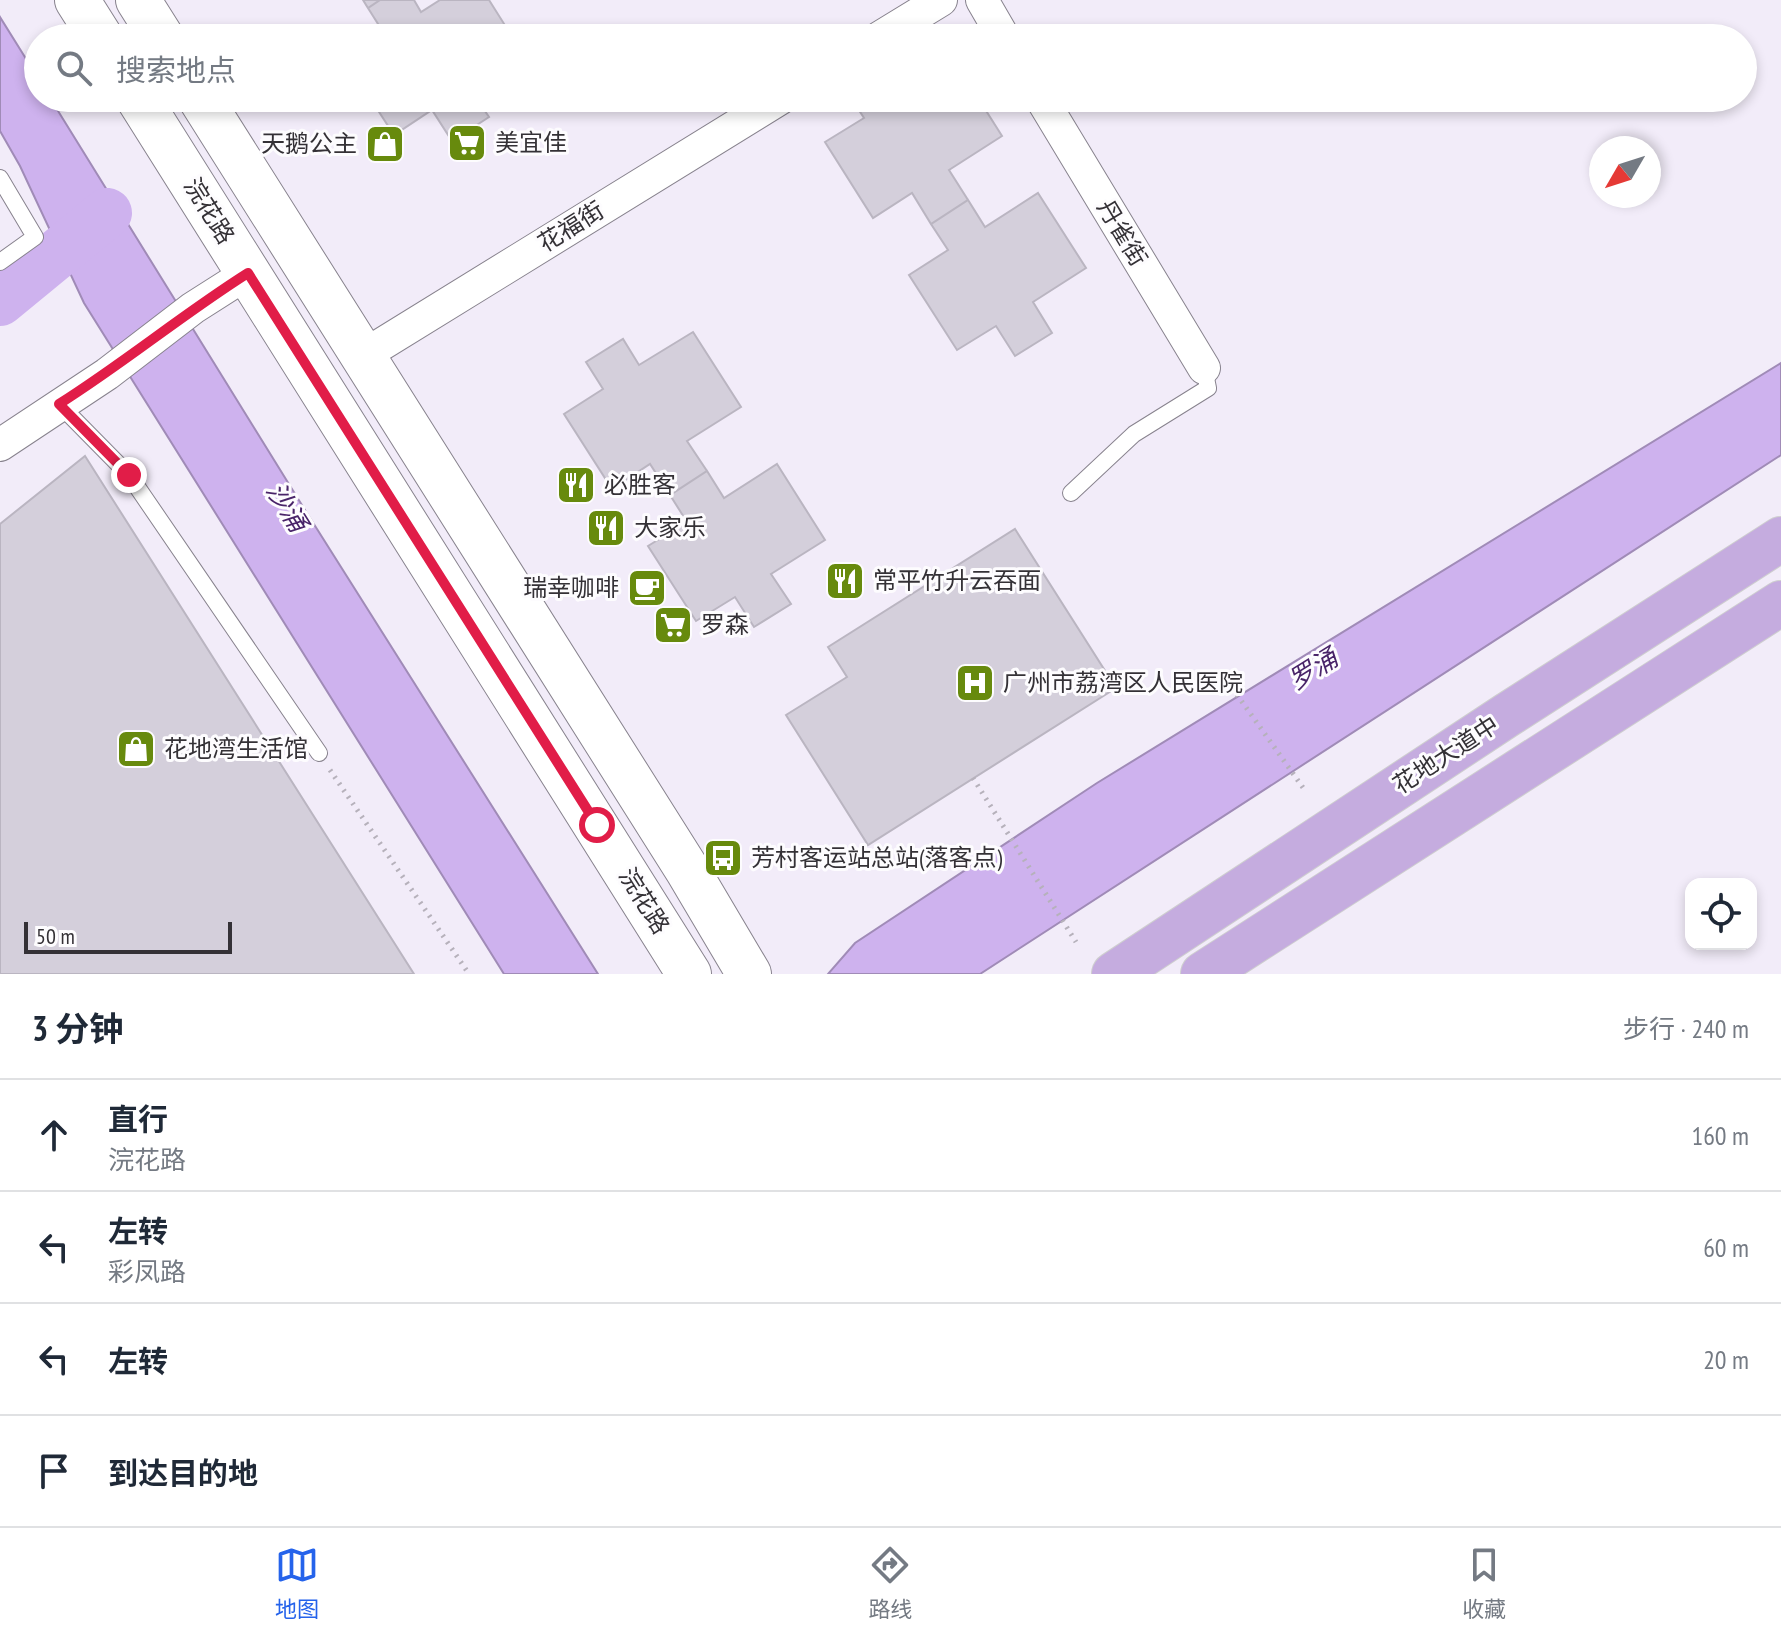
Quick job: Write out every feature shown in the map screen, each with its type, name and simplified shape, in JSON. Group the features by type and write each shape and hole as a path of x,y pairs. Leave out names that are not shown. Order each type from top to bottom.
{"main road":[{"path":"77,0 92,24"},
{"path":"138,0 153,24"},
{"name":"浣花路","path":"147,112 685,969"},
{"path":"209,112 688,871 749,974"},
{"name":"花地大道中","path":"1114,974 1781,539"},
{"path":"1203,974 1781,603"}],"street":[{"path":"902,24 941,0"},
{"path":"982,0 996,24"},
{"name":"花福街","path":"361,357 758,112"},
{"name":"丹雀街","path":"1049,112 1204,368"},
{"path":"0,445 107,374 193,308 248,273"}],"lane":[{"path":"0,178 35,237 0,262"},
{"path":"1071,493 1134,434 1208,388 1204,368"},
{"path":"59,404 129,475 319,753"}],"path":[{"path":"1223,675 1304,789"},
{"path":"319,753 469,974"},
{"path":"973,778 1076,942"}],"water":[{"name":"沙涌","path":"0,17 24,56 24,112 59,112 598,974 504,974 84,303 20,166 0,131"},
{"name":"罗涌","path":"1781,363 1781,455 980,974 828,974 855,943 1097,783"}],"building":[{"path":"363,0 380,0 368,8"},
{"path":"380,0 414,0 421,12 440,0 489,0 504,24 378,24 368,8"},
{"path":"379,112 429,112 394,135"},
{"path":"433,112 486,112 489,117 452,141"},
{"path":"860,112 987,112 1002,136 949,170 968,200 931,224 912,193 873,218 825,142 864,118"},
{"path":"1038,193 1086,268 1033,302 1052,333 1015,356 996,326 957,350 909,275 948,250 931,224 968,200 985,227"},
{"path":"693,332 741,407 687,441 707,471 670,495 650,464 612,489 564,414 603,389 586,362 623,339 639,365"},
{"name":"花地湾生活馆","path":"85,456 414,974 0,974 0,524"},
{"path":"777,464 825,540 771,574 791,604 754,627 735,597 696,621 648,546 687,522 670,495 707,471 724,498"},
{"name":"广州市荔湾区人民医院","path":"1015,529 1116,688 868,845 786,715 847,677 828,647"}],"waterway":[{"path":"0,301 107,213"}],"place":[{"name":"美宜佳","path":"467,143"},
{"name":"天鹅公主","path":"385,144"},
{"name":"必胜客","path":"576,485"},
{"name":"大家乐","path":"606,528"},
{"name":"常平竹升云吞面","path":"845,581"},
{"name":"瑞幸咖啡","path":"647,588"},
{"name":"罗森","path":"673,625"},
{"name":"广州市荔湾区人民医院","path":"975,683"},
{"name":"花地湾生活馆","path":"136,749"},
{"name":"芳村客运站总站(落客点)","path":"723,858"}],"route":[{"path":"129,475 59,404 107,374 193,308 248,273 597,825"}]}
